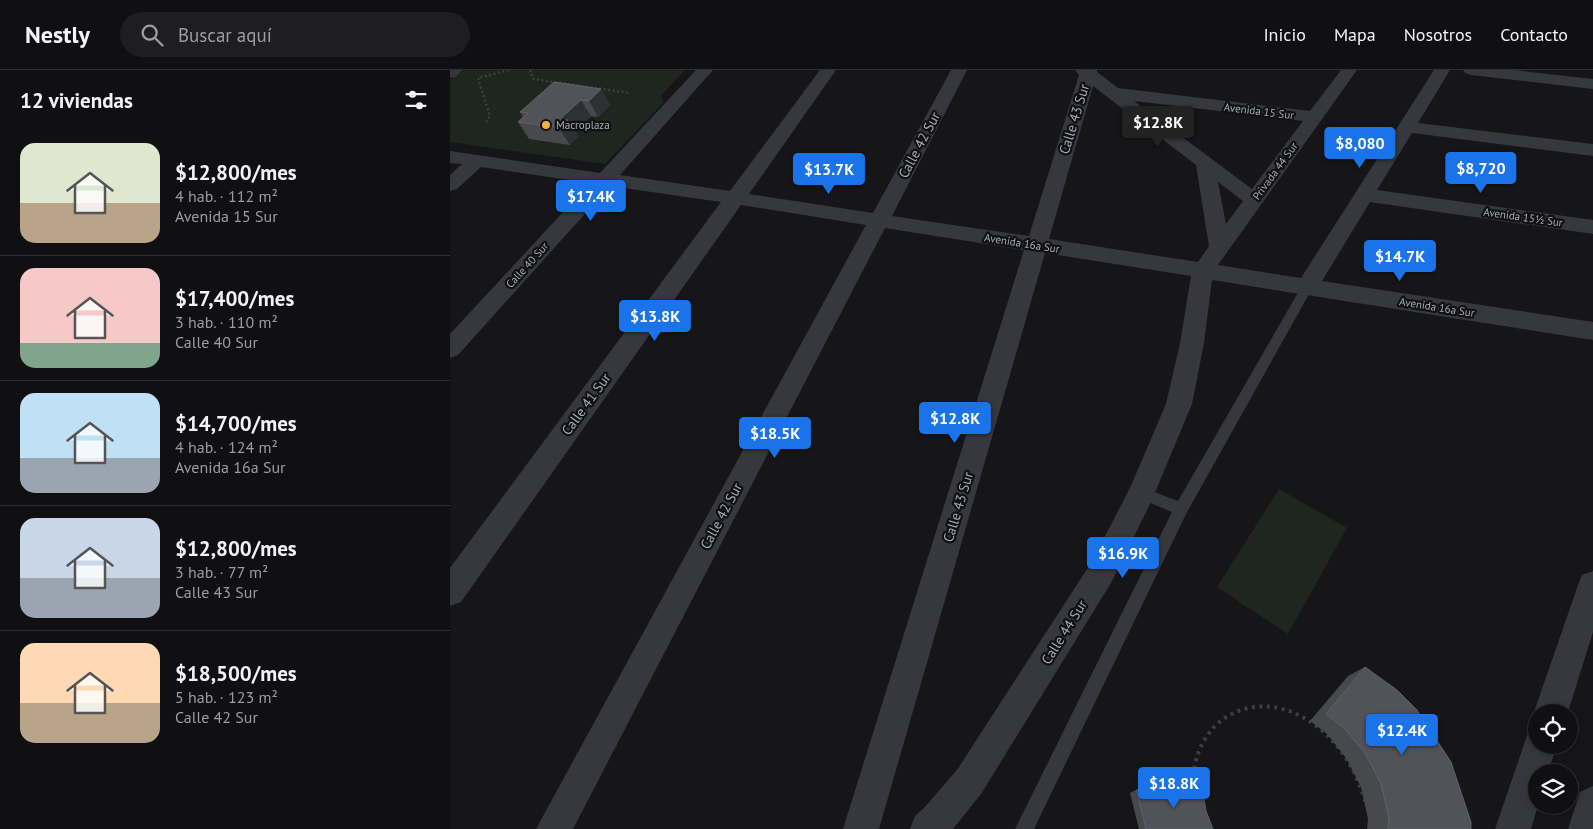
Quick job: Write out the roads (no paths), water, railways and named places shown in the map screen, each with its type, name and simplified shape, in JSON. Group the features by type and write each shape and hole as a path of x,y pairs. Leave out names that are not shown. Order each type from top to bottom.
{"street":[{"path":"450,73 454,70"},
{"name":"Calle 40 Sur","path":"450,349 705,70"},
{"name":"Calle 41 Sur","path":"450,592 828,70"},
{"name":"Calle 42 Sur","path":"554,829 958,70"},
{"name":"Privada 44 Sur","path":"1202,272 1349,70"},
{"path":"1308,287 1442,70"},
{"path":"1471,70 1593,84"},
{"path":"1086,71 1254,200"},
{"name":"Calle 43 Sur","path":"861,829 1037,245 1086,71"},
{"name":"Avenida 15 Sur","path":"1113,93 1314,117"},
{"path":"1406,127 1593,150"},
{"name":"Avenida 16a Sur","path":"450,157 735,198 1202,272 1593,331"},
{"path":"450,185 477,161"},
{"path":"1205,163 1220,247"},
{"name":"Avenida 15½ Sur","path":"1365,195 1593,227"},
{"name":"Calle 44 Sur","path":"928,829 937,821 969,782 1101,573 1142,493 1179,404 1192,343 1202,272"},
{"path":"1554,704 1593,585"},
{"path":"1514,829 1537,754"},
{"path":"1587,829 1593,805"}],"lane":[{"path":"1024,829 1181,509 1308,287"},
{"path":"1142,493 1181,509"}],"place":[{"name":"Macroplaza","path":"546,125"}]}
